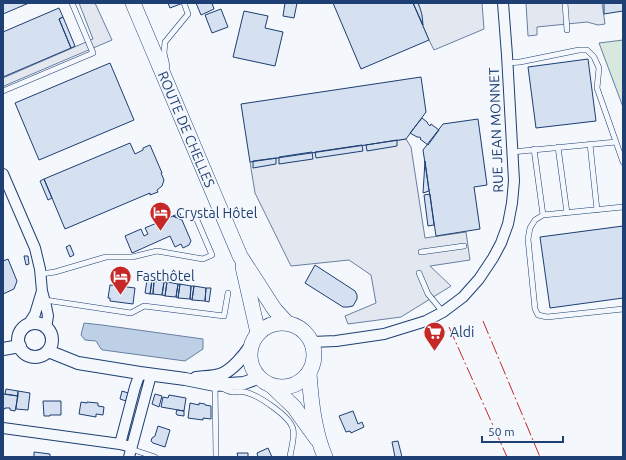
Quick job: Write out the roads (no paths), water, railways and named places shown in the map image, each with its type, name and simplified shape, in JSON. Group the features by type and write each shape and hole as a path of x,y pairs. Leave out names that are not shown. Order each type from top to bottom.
{"main road":[{"name":"ROUTE DE CHELLES","path":"133,3 240,256"},
{"path":"240,256 275,310 287,323"},
{"path":"240,256 258,333"},
{"path":"287,323 302,329 308,335 312,342 314,363 309,373 302,381 293,386 282,388 272,386 258,378 250,364 249,356 253,340 258,333 271,324 287,323"},
{"path":"309,373 311,401 320,443 325,457"},
{"path":"272,386 294,407 320,443"}],"street":[{"name":"RUE JEAN MONNET","path":"312,342 336,341 384,334 426,322 443,312 463,297 479,280 493,258 501,243 508,224 514,181 508,63 503,3"},
{"path":"3,174 35,248 48,316 46,328"},
{"path":"28,325 42,325 50,331 52,341 51,346 45,354 40,356 30,356 22,350 19,336 35,314 43,296"},
{"path":"3,349 20,346"},
{"path":"184,379 222,374 242,359 250,348"},
{"path":"48,350 78,363 215,385 244,383 258,378"},
{"path":"120,444 135,387 145,374"},
{"path":"3,428 120,444 130,451 145,374"}],"lane":[{"path":"3,92 93,53 72,3"},
{"path":"178,112 164,53 165,42 188,14 184,3"},
{"path":"565,3 567,30"},
{"path":"508,63 579,50 587,50 594,57 599,68 597,88 623,162"},
{"path":"512,152 616,142"},
{"path":"590,144 597,210"},
{"path":"558,147 567,213"},
{"path":"534,150 543,216"},
{"path":"623,208 543,216 535,220 530,228 528,239 535,309 538,315 547,317 623,309"},
{"path":"41,274 56,272 106,257 132,257 157,251 203,259 212,255 197,220"},
{"path":"421,252 464,246"},
{"path":"419,273 428,294 443,312"},
{"path":"43,296 131,313 144,306 224,316 228,294"},
{"path":"216,457 215,385 231,392 244,392 257,398 271,405 285,418 291,424 294,435 290,457"},
{"path":"130,451 156,457"}],"water":[{"path":"84,323 203,339 203,349 185,361 103,350 96,341 85,340 81,335"}],"place":[{"name":"Crystal Hôtel","path":"161,232"},
{"name":"Fasthôtel","path":"121,296"},
{"name":"Aldi","path":"435,352"}]}
